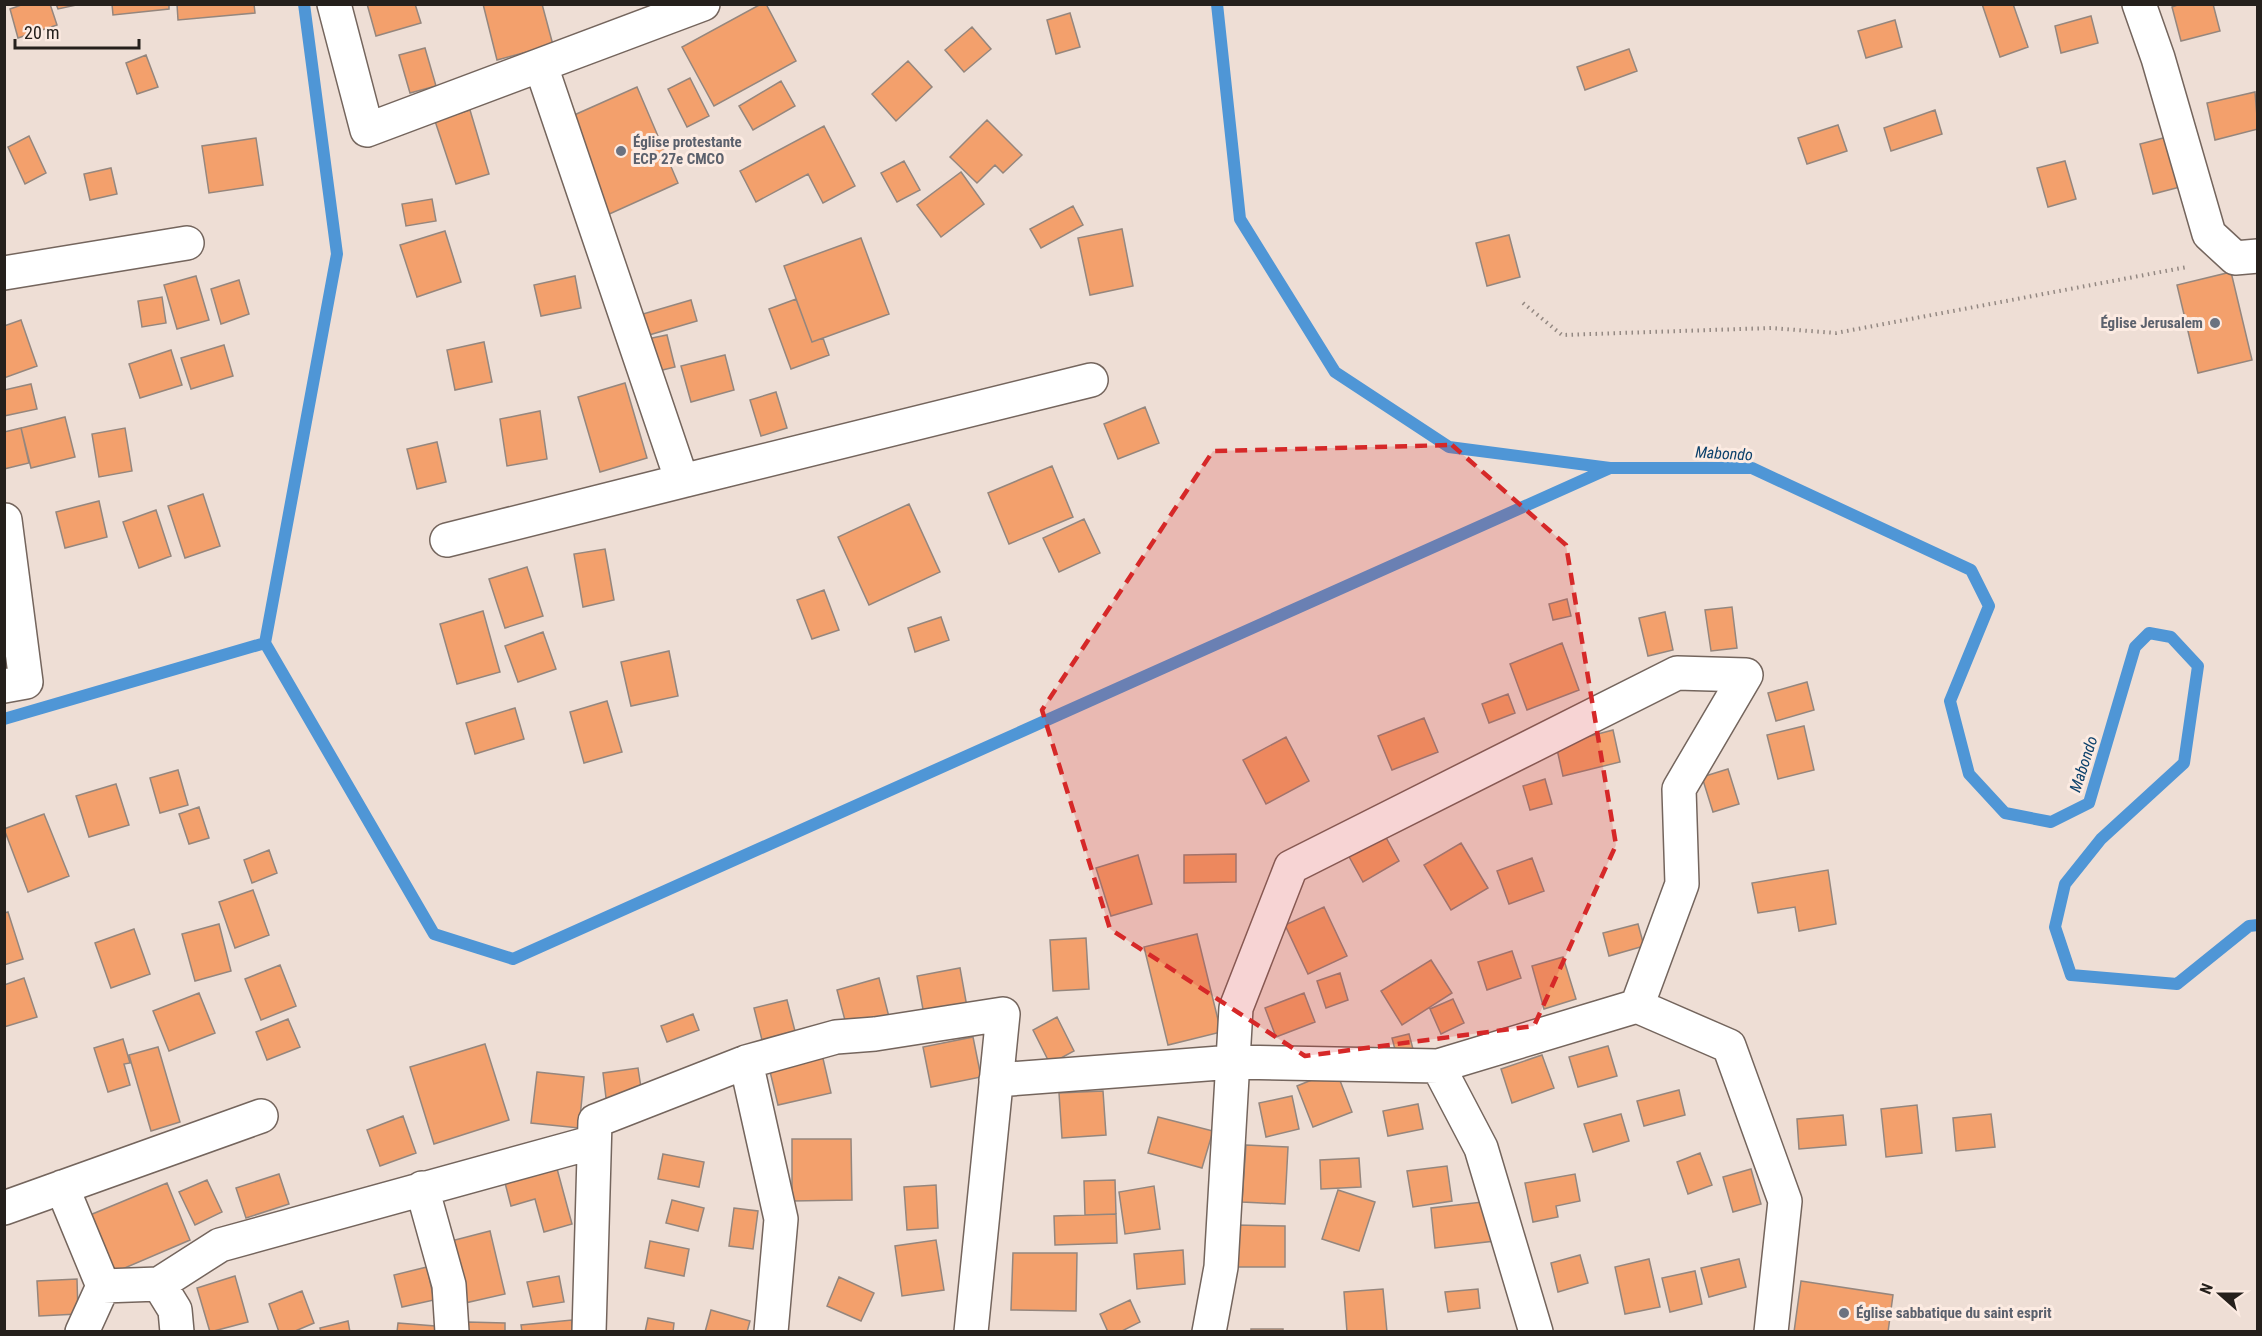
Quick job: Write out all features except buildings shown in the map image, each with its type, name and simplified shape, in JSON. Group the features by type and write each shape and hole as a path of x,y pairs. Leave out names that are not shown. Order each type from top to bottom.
{"street":[{"path":"334,4 367,130 703,4"},
{"path":"2139,4 2158,58 2209,234 2246,257"},
{"path":"541,66 682,481"},
{"path":"4,273 188,243"},
{"path":"447,540 1091,380"},
{"path":"4,686 26,682 5,520"},
{"path":"1209,1332 1221,1267 1236,1008 1292,867 1677,673 1746,675 1679,789 1682,884 1637,1006"},
{"path":"996,1080 1233,1062 1438,1066 1637,1006 1729,1046 1785,1201 1771,1332"},
{"path":"589,1332 595,1121 746,1062 836,1036 875,1034 1003,1014 971,1332"},
{"path":"746,1062 781,1220 771,1332"},
{"path":"1438,1066 1481,1148 1536,1332"},
{"path":"4,1208 261,1116"},
{"path":"104,1286 159,1284 220,1245 594,1142"},
{"path":"62,1187 104,1286 82,1332"},
{"path":"422,1188 449,1285 452,1332"},
{"path":"159,1284 175,1310 177,1332"}],"path":[{"path":"1523,303 1562,335 1771,328 1836,333 2246,257"}],"highlighted area":[{"path":"1452,445 1566,545 1616,845 1534,1026 1305,1056 1110,929 1042,710 1213,451"}],"waterway":[{"path":"304,4 337,254 265,643 434,934 513,959 1610,468"},
{"name":"Mabondo","path":"1217,4 1240,219 1335,372 1449,447 1610,468 1752,468 1971,570 1989,606 1950,701 1969,774 2005,813 2051,822 2089,803 2135,647 2149,633 2171,637 2198,666 2184,763 2101,839 2065,884 2055,927 2071,975 2177,984 2249,926 2258,925"},
{"path":"4,719 265,643"}],"place":[{"name":"Église protestante ECP 27e CMCO","path":"621,151"},
{"name":"Église Jerusalem","path":"2215,323"},
{"name":"Église sabbatique du saint esprit","path":"1844,1313"}]}
